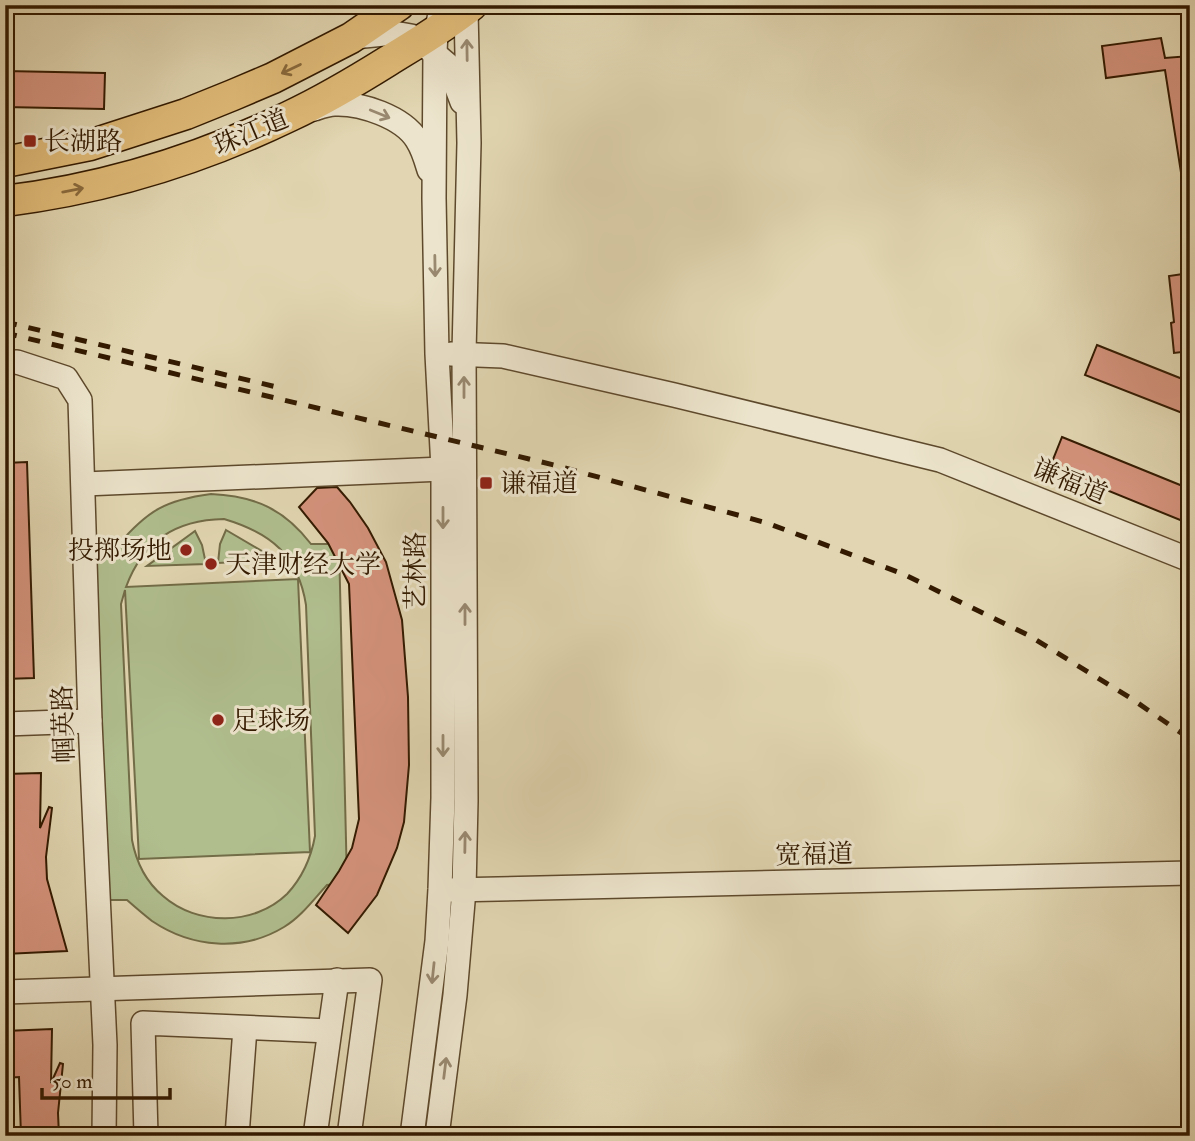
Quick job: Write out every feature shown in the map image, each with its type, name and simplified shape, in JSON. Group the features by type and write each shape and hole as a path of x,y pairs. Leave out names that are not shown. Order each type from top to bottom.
{"main road":[{"name":"珠江道","path":"5,162 90,145 186,114 273,78 351,38 399,5"},
{"name":"珠江道","path":"5,201 88,187 231,142 290,116 349,85 448,22"}],"street":[{"path":"351,38 394,33 411,36 448,22 448,65 462,102 469,143"},
{"name":"艺林路","path":"437,1136 464,890 466,801 464,354 469,143 448,22"},
{"name":"艺林路","path":"412,1136 432,989 440,889 443,798 443,469 437,354 434,198 448,22"},
{"path":"290,116 332,104 358,106 389,117 404,126 416,138 424,154 434,198"},
{"name":"谦福道","path":"437,354 503,356 940,460 1190,560"},
{"name":"帼英路","path":"5,363 17,362 66,378 80,400 90,721 105,1045 103,1136"},
{"path":"84,484 443,469"},
{"path":"5,724 90,721"},
{"name":"宽福道","path":"440,889 1190,873"},
{"path":"5,992 370,980 349,1136"},
{"path":"315,1136 337,981"},
{"path":"146,1136 143,1023 329,1031"},
{"path":"237,1136 245,1027"}],"green space":[{"path":"211,494 255,501 279,513 311,544 339,544 347,883 327,885 302,913 268,935 218,944 184,937 167,930 127,900 107,900 94,546 118,545 139,523 159,509 182,500","holes":["224,519 256,531 280,548 296,572 302,588 306,605 315,836 311,852 297,881 274,905 242,917 208,917 192,913 163,896 143,871 136,856 132,840 121,604 125,590 139,859 310,852 298,579 126,587 142,557 163,536 206,520"]},
{"name":"投掷场地","path":"226,530 277,560 218,563 220,544"},
{"name":"投掷场地","path":"195,531 202,545 206,564 147,566"}],"building":[{"path":"1161,38 1165,58 1190,56 1190,178 1182,179 1165,70 1106,78 1102,46"},
{"path":"5,71 105,73 104,109 5,107"},
{"path":"1190,273 1190,351 1174,353 1169,276"},
{"path":"1097,345 1190,382 1190,416 1085,375"},
{"path":"1062,437 1190,489 1190,524 1050,467"},
{"path":"27,462 34,678 5,679 5,463"},
{"path":"337,487 368,528 386,562 402,620 408,697 409,765 404,822 397,848 377,895 348,933 316,905 352,848 359,819 349,584 328,543 299,507 317,488"},
{"path":"41,773 40,828 49,807 52,808 46,857 47,879 67,951 5,954 5,910 10,910 5,774"},
{"path":"52,1029 51,1083 60,1063 63,1064 58,1113 59,1136 21,1136 19,1077 5,1078 5,1031"}],"railway":[{"path":"5,322 285,389"},
{"path":"5,333 554,465 767,523 903,574 1028,635 1132,699 1190,739"}],"place":[{"name":"长湖路","path":"30,141"},
{"name":"谦福道","path":"486,483"},
{"name":"投掷场地","path":"186,550"},
{"name":"天津财经大学","path":"211,564"},
{"name":"足球场","path":"218,720"}]}
